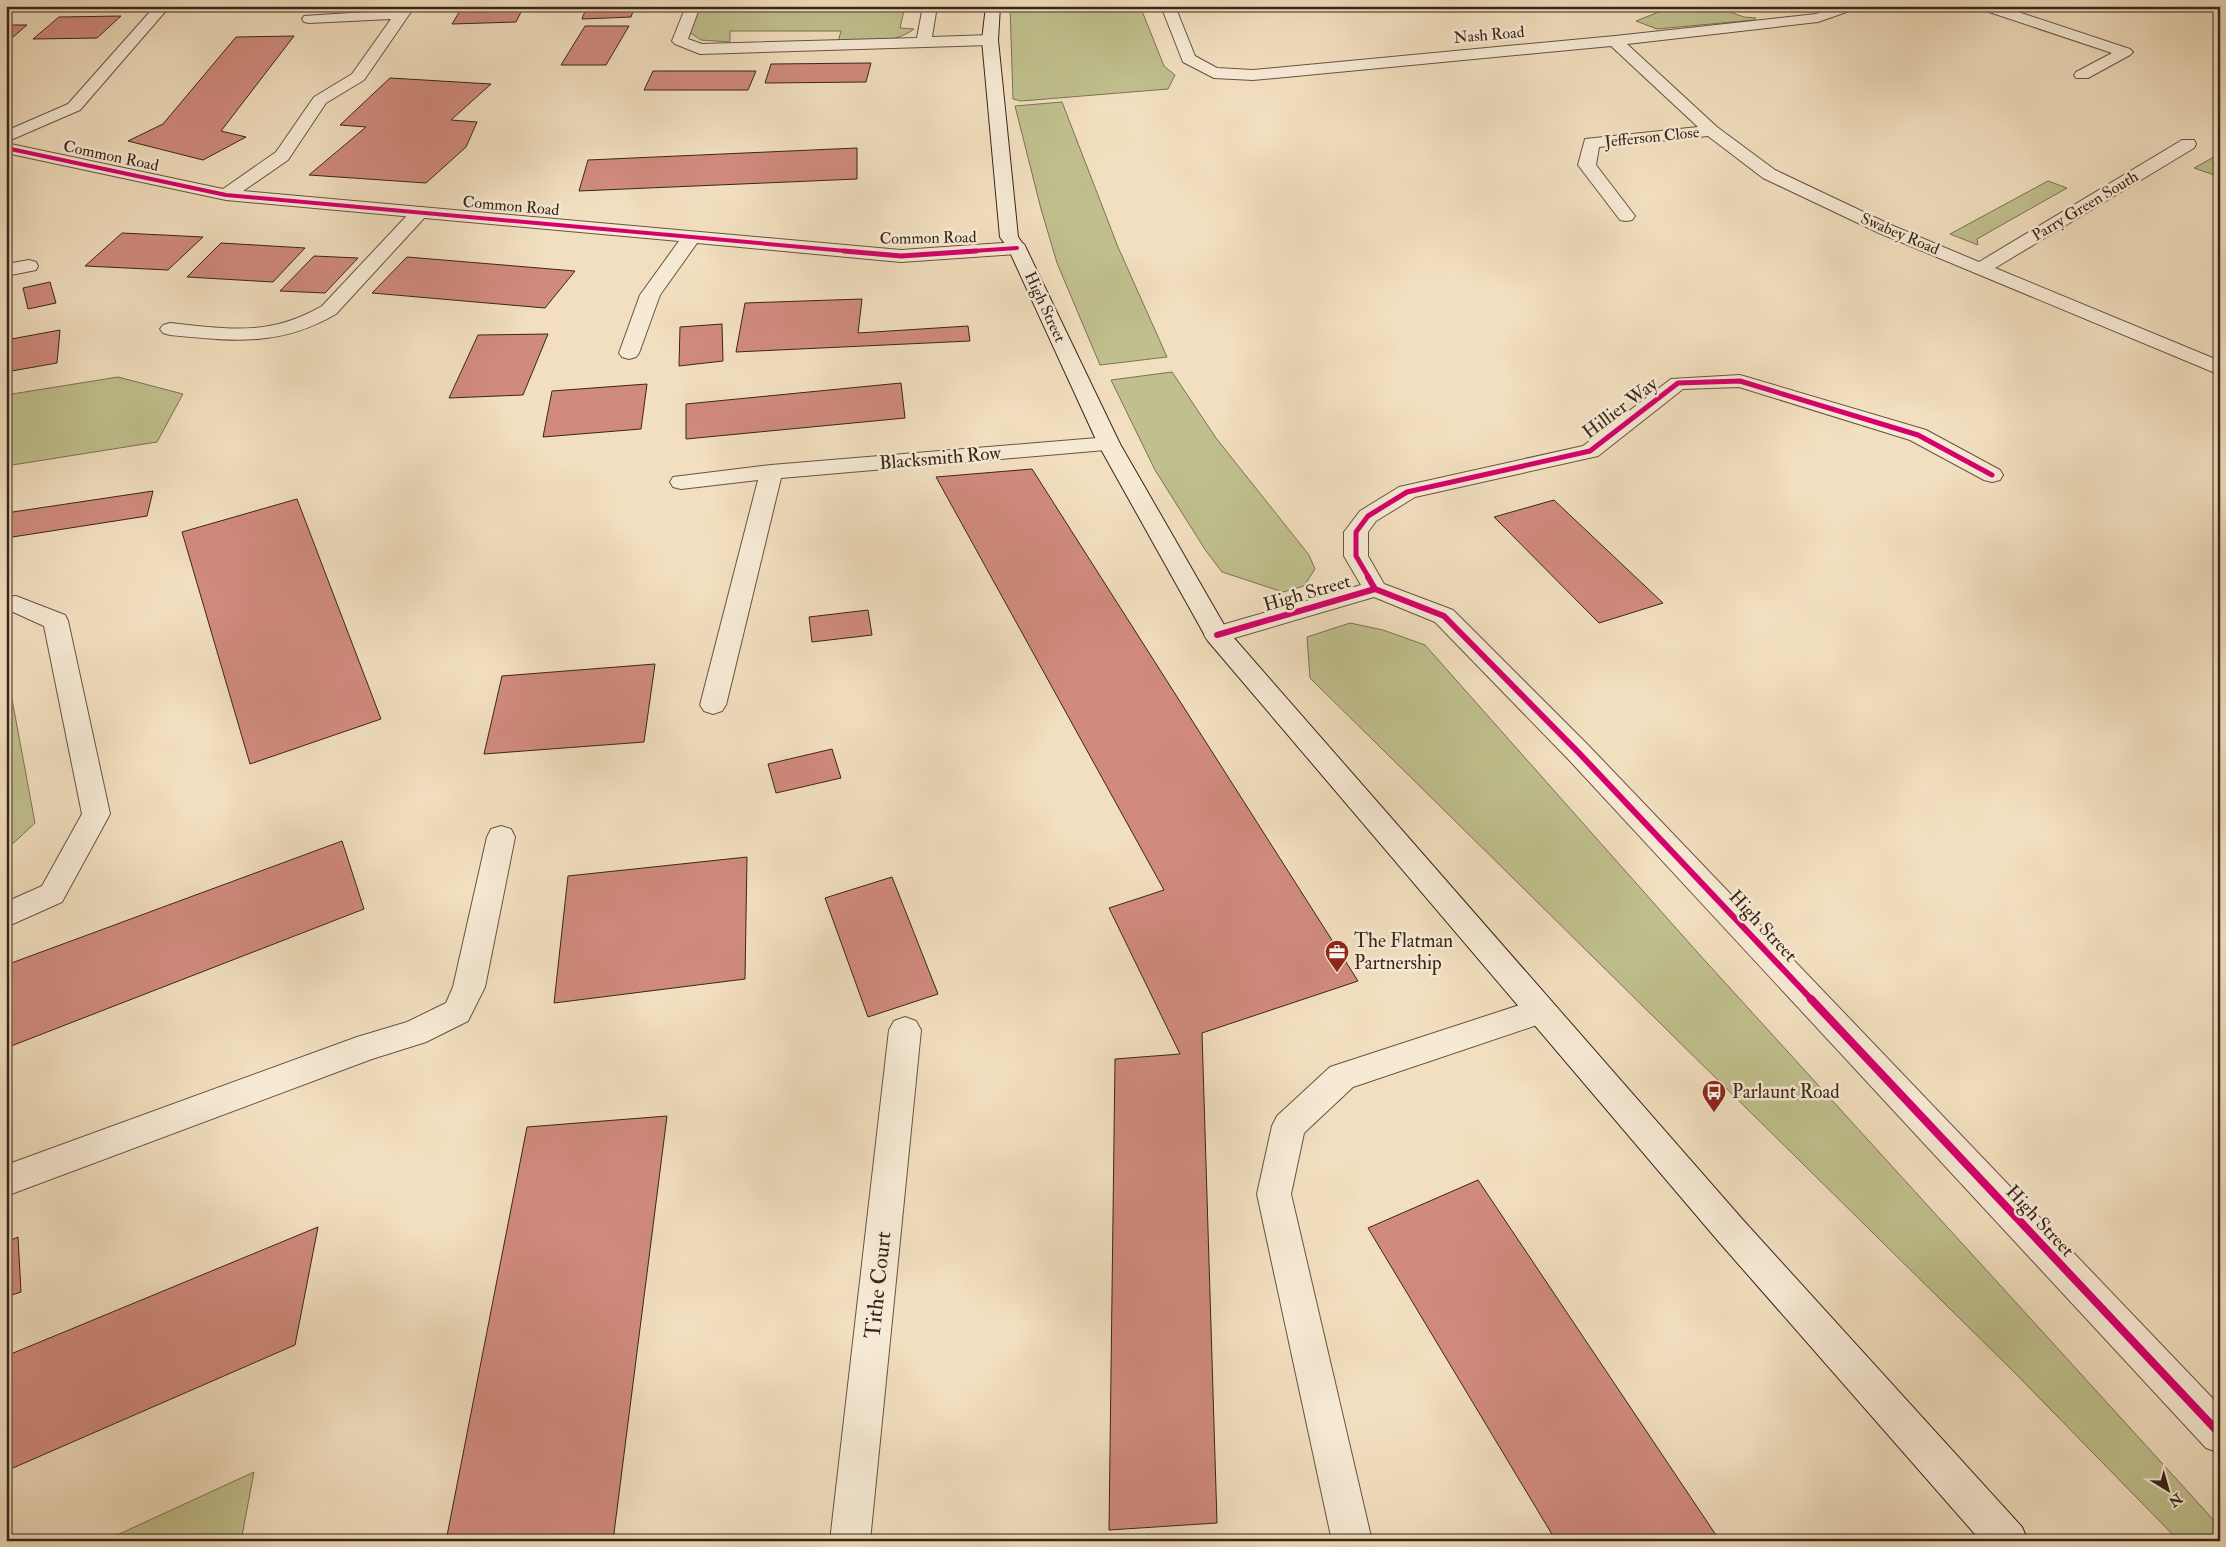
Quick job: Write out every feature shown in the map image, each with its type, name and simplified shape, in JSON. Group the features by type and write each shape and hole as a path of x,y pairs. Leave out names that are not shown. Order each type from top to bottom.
{"street":[{"path":"6,137 74,107 163,6"},
{"path":"693,6 680,40 700,49 990,40"},
{"path":"924,43 930,6"},
{"name":"High Street","path":"993,6 990,40 1009,237 1018,248 1109,444 1217,635 1731,1231 2008,1541"},
{"name":"Nash Road","path":"1168,6 1188,59 1214,73 1253,75 1615,41 1818,18 1850,6"},
{"path":"1782,6 1818,18"},
{"path":"1986,6 2125,52 2082,75"},
{"path":"309,19 406,10"},
{"path":"226,195 282,156 320,100 358,77 406,10"},
{"name":"Swabey Road","path":"1615,41 1710,131 1769,174 1885,228 2220,369"},
{"name":"Jefferson Close","path":"1626,216 1587,165 1591,143 1710,131"},
{"name":"Parry Green South","path":"1982,268 2188,144"},
{"name":"Common Road","path":"6,148 226,195 901,256 1018,248"},
{"path":"170,329 247,335 273,334 312,322 329,310 420,212"},
{"path":"629,353 650,295 692,237"},
{"path":"6,270 29,266"},
{"name":"Hillier Way","path":"1375,589 1356,556 1356,532 1368,516 1407,492 1590,451 1678,383 1740,381 1918,435 1992,475"},
{"name":"Blacksmith Row","path":"681,482 771,472 1109,444"},
{"path":"713,705 771,472"},
{"name":"High Street","path":"1217,635 1375,589 1444,616 1579,753 2220,1434"},
{"path":"6,605 16,604 56,621 96,814 52,894 6,915"},
{"path":"6,1181 368,1047 415,1033 457,1012 469,987 501,837"},
{"path":"1352,1541 1274,1194 1289,1126 1342,1077 1542,1011"},
{"name":"Tithe Court","path":"850,1541 905,1030"}],"green space":[{"path":"691,6 905,6 900,28 914,29 897,38 867,42 838,42 841,31 730,31 730,42 701,40 683,28"},
{"path":"1010,6 1140,6 1164,66 1175,75 1168,89 1021,101 1013,99"},
{"path":"1674,6 1712,6 1744,17 1756,18 1754,20 1657,29 1636,21"},
{"path":"1062,102 1118,247 1167,357 1100,365 1057,263 1041,209 1015,106"},
{"path":"2216,156 2220,156 2220,177 2194,168"},
{"path":"2048,181 2067,188 1977,239 1978,245 1950,234"},
{"path":"1172,372 1216,438 1309,555 1315,569 1304,586 1283,592 1222,572 1206,551 1155,470 1111,380"},
{"path":"118,377 183,394 157,442 6,466 6,395"},
{"path":"1350,623 1383,630 1425,645 1698,953 2220,1527 2220,1541 2179,1541 2013,1371 1310,678 1307,637"},
{"path":"6,667 35,823 6,850"},
{"path":"254,1472 241,1541 104,1541"}],"building":[{"path":"463,6 524,6 516,22 452,24"},
{"path":"587,6 635,6 631,17 582,19"},
{"path":"121,16 97,38 33,39 59,17"},
{"path":"6,25 27,25 6,43"},
{"path":"585,26 629,26 606,65 561,65"},
{"path":"294,36 221,131 246,137 203,160 128,141 163,124 236,37"},
{"path":"871,63 866,82 765,83 771,64"},
{"path":"653,71 756,71 748,90 644,90"},
{"path":"390,78 491,84 451,120 477,122 466,147 426,183 309,175 366,127 340,125"},
{"path":"857,148 857,179 579,191 588,160"},
{"path":"122,233 203,237 168,270 85,266"},
{"path":"221,243 305,248 273,282 187,277"},
{"path":"314,256 358,258 325,293 280,291"},
{"path":"407,257 575,271 545,308 372,293"},
{"path":"50,282 56,303 28,309 23,288"},
{"path":"862,299 858,333 968,326 970,341 736,352 745,303"},
{"path":"722,324 723,361 679,366 680,327"},
{"path":"60,330 57,363 6,372 6,340"},
{"path":"548,334 523,395 449,398 478,335"},
{"path":"901,383 905,418 686,439 686,404"},
{"path":"647,384 641,429 543,437 552,391"},
{"path":"1032,469 1358,981 1202,1033 1217,1523 1109,1530 1115,1059 1180,1054 1109,908 1164,890 936,477"},
{"path":"153,491 147,516 6,538 6,513"},
{"path":"297,499 381,719 250,764 182,532"},
{"path":"1554,500 1663,603 1599,623 1494,517"},
{"path":"868,610 872,635 812,642 809,617"},
{"path":"655,664 644,742 484,754 502,676"},
{"path":"832,749 841,778 776,793 768,764"},
{"path":"342,841 364,909 6,1048 6,965"},
{"path":"747,857 745,979 554,1003 568,876"},
{"path":"892,877 938,994 868,1017 825,898"},
{"path":"667,1116 613,1541 446,1541 527,1127"},
{"path":"1478,1180 1720,1541 1556,1541 1368,1228"},
{"path":"318,1227 295,1345 6,1471 6,1356"},
{"path":"18,1237 21,1292 6,1297 6,1242"}],"cycle path":[{"path":"6,148 226,195 901,256 1017,248"},
{"path":"1375,589 1356,556 1356,532 1368,516 1407,492 1590,451 1678,383 1740,381 1918,435 1992,475"},
{"path":"1217,635 1375,589 1444,616 1579,753 2220,1434"}],"place":[{"name":"The Flatman Partnership","path":"1337,973"},
{"name":"Parlaunt Road","path":"1714,1113"}]}
